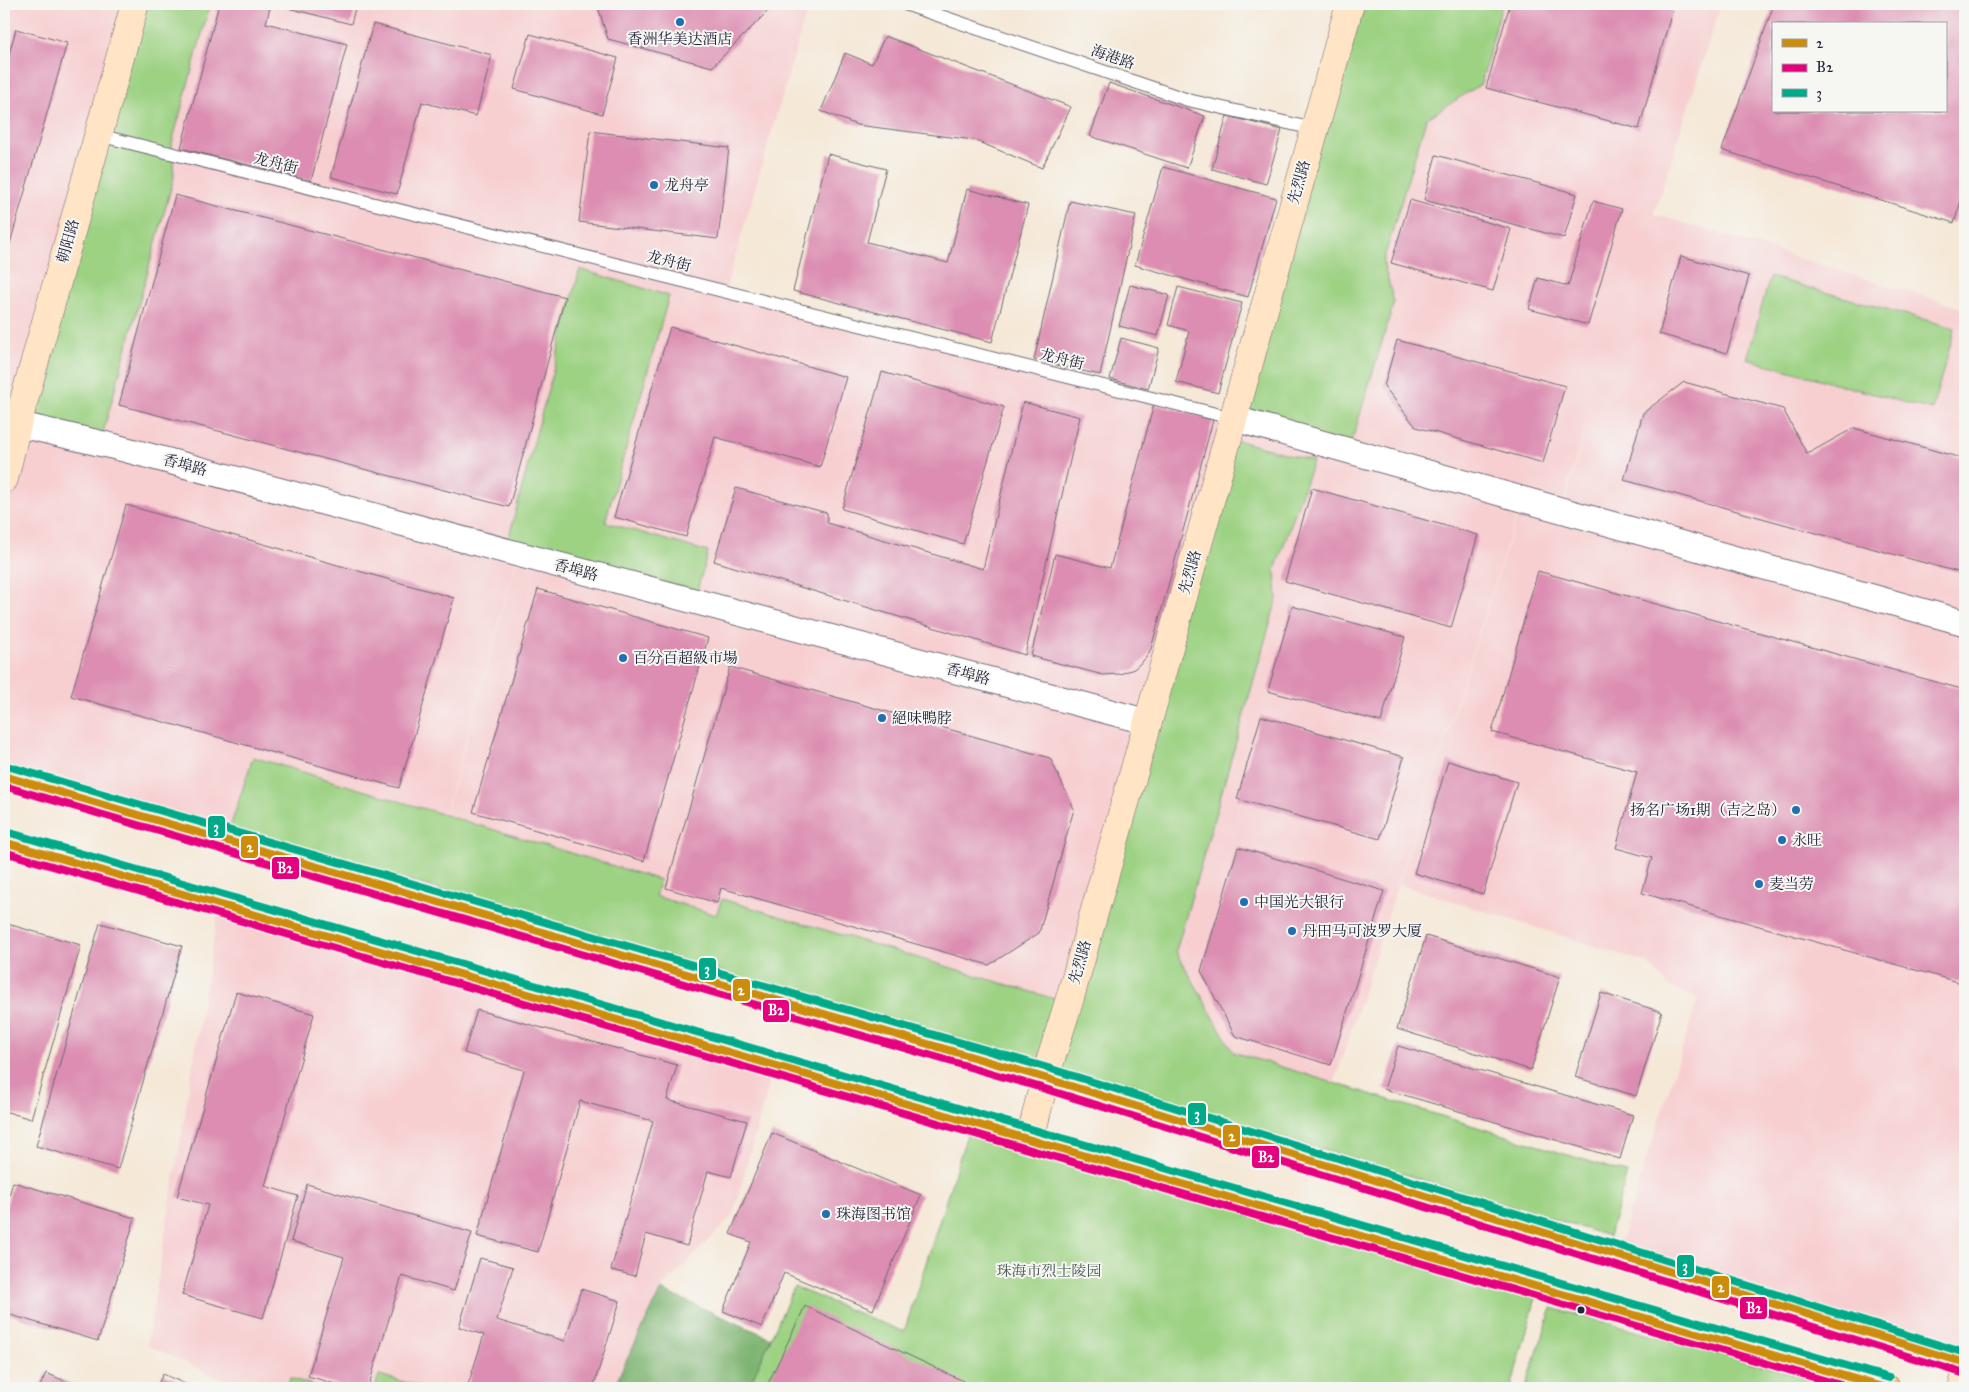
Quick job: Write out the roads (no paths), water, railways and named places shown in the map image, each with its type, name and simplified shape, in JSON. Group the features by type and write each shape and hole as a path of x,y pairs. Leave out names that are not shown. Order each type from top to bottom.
{"main road":[{"path":"4,776 1045,1078 1965,1363"},
{"path":"4,842 1886,1388"}],"street":[{"name":"朝阳路","path":"4,479 10,423 98,135 135,4"},
{"name":"先烈路","path":"1030,1140 1045,1078 1148,722 1350,4"},
{"path":"1232,418 1965,623"},
{"name":"香埠路","path":"10,423 116,447 1148,722"},
{"path":"1962,1388 1965,1377"}],"lane":[{"name":"海港路","path":"905,4 1188,100 1314,128"},
{"name":"龙舟街","path":"98,135 1232,418"}],"place":[{"name":"香洲华美达酒店","path":"680,22"},
{"name":"龙舟亭","path":"654,185"},
{"name":"百分百超級市場","path":"623,658"},
{"name":"絕味鴨脖","path":"882,718"},
{"name":"扬名广场1期（吉之岛）","path":"1796,810"},
{"name":"永旺","path":"1782,840"},
{"name":"麦当劳","path":"1759,884"},
{"name":"中国光大银行","path":"1244,902"},
{"name":"丹田马可波罗大厦","path":"1292,931"},
{"name":"珠海图书馆","path":"826,1214"}],"park label":[{"name":"珠海市烈士陵园","path":"1049,1271"}]}
